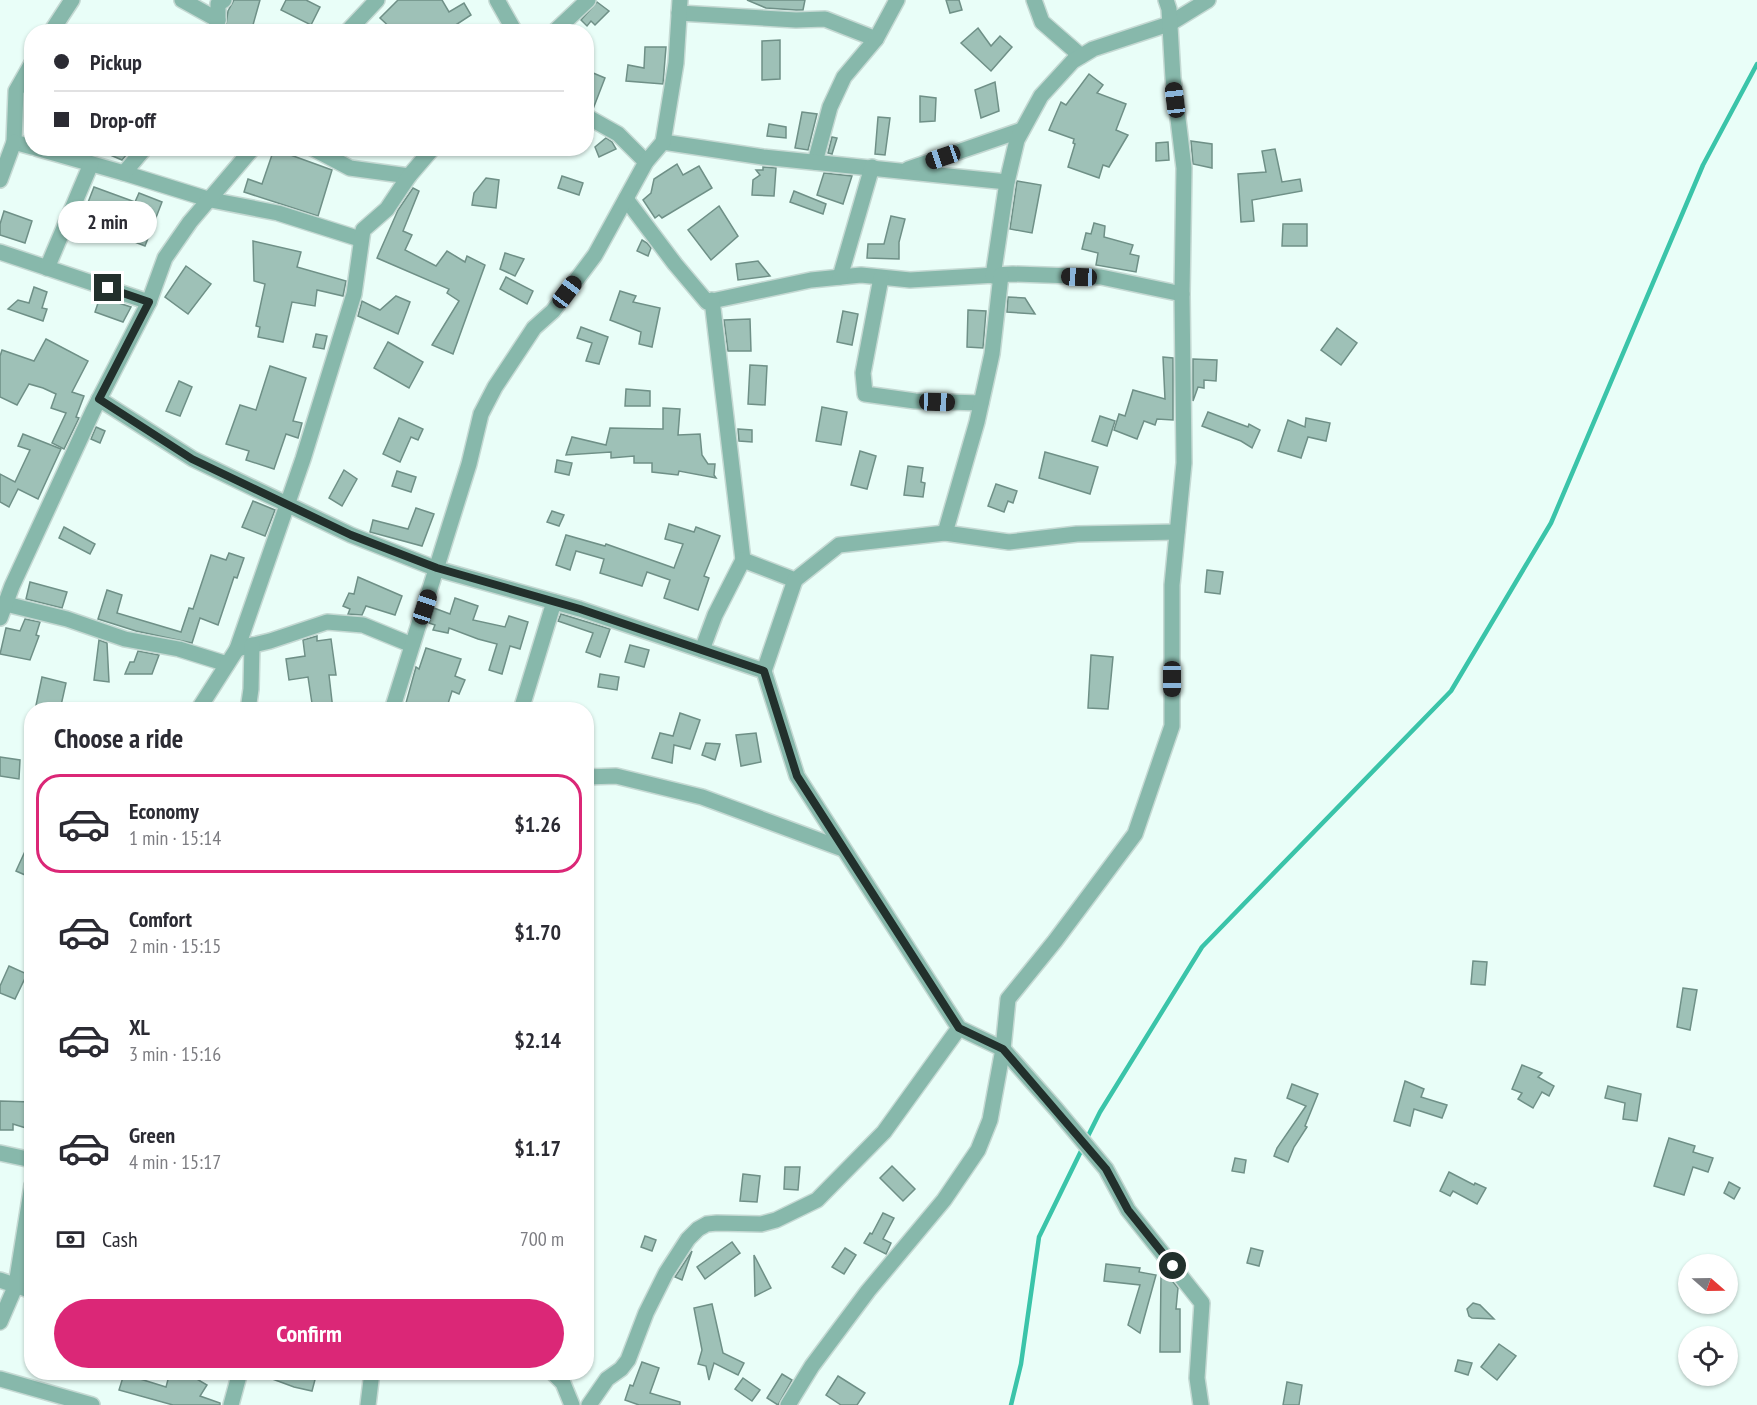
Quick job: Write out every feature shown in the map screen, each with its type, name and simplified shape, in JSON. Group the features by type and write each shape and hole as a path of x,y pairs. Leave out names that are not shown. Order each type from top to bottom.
{"street":[{"path":"56,24 72,0"},
{"path":"182,0 214,24"},
{"path":"217,24 218,4 224,0"},
{"path":"355,24 378,0"},
{"path":"497,0 510,24"},
{"path":"562,24 588,0"},
{"path":"815,162 830,107 844,77 876,39 897,0"},
{"path":"1034,0 1042,22 1081,56"},
{"path":"788,1405 812,1366 868,1291 944,1200 978,1150 990,1120 1003,1049 1008,999 1135,834 1172,726 1172,585 1184,463 1182,294 1184,168 1173,78 1169,9 1166,0"},
{"path":"945,533 981,404 992,354 997,275 1007,182 1017,140 1041,96 1073,61 1093,49 1169,24 1208,0"},
{"path":"394,702 469,464 482,414 495,387 534,328 553,312 595,255 646,162 663,142 676,63 680,6 796,20 825,19 876,39"},
{"path":"1,175 14,142 16,91 24,77"},
{"path":"594,120 618,134 646,162"},
{"path":"903,170 1023,130"},
{"path":"14,142 24,145"},
{"path":"663,142 764,157 1007,182"},
{"path":"64,156 211,200 278,213 360,238"},
{"path":"124,173 138,156"},
{"path":"227,664 179,649 125,639 67,619 3,611 99,399 149,302 165,258 190,222 247,156"},
{"path":"327,156 350,168 409,176"},
{"path":"249,702 251,689 244,647 354,294 360,238 363,230 387,209 409,176 426,156"},
{"path":"47,268 91,164"},
{"path":"840,277 872,167"},
{"path":"626,199 706,302 810,280 861,275 910,280 997,275 1101,277 1182,294"},
{"path":"0,252 149,302"},
{"path":"881,278 864,373 865,394 915,401 981,404"},
{"path":"702,650 743,560 712,300"},
{"path":"99,399 192,459 351,535 437,568 554,602 764,671"},
{"path":"1177,532 1077,534 1009,542 945,533 839,545 795,580 764,671 797,776 959,1028 1003,1049 1106,1169 1128,1210 1202,1303 1197,1378 1201,1405"},
{"path":"743,560 795,580"},
{"path":"523,702 554,602"},
{"path":"208,702 227,664 244,647 327,622 363,625 412,645"},
{"path":"594,777 616,776 702,797 843,849"},
{"path":"590,1405 607,1379 621,1369 628,1360 646,1313 666,1273 688,1239 707,1224 761,1224 776,1220 817,1200 884,1132 959,1028"},
{"path":"0,1153 24,1158"},
{"path":"0,1322 16,1285 24,1235"},
{"path":"0,1280 24,1288"},
{"path":"0,1379 92,1405"},
{"path":"231,1405 238,1380"},
{"path":"368,1405 371,1380"},
{"path":"560,1380 572,1405"}],"building":[{"path":"234,0 260,0 253,24 226,24 228,11"},
{"path":"286,0 306,0 320,7 312,24 281,10"},
{"path":"398,0 442,0 449,12 464,3 471,15 457,24 386,24 380,18"},
{"path":"747,0 805,0 803,10 796,10 766,8"},
{"path":"946,0 959,0 962,10 950,13"},
{"path":"597,2 609,11 595,25 591,21 585,24 581,20"},
{"path":"978,28 991,46 1000,36 1012,47 991,71 961,43"},
{"path":"780,40 780,79 762,80 762,41"},
{"path":"645,47 666,47 663,84 626,81 628,65 644,68"},
{"path":"594,73 605,78 594,106"},
{"path":"1089,74 1103,85 1097,93 1126,104 1116,130 1128,135 1109,167 1103,165 1099,178 1068,167 1075,144 1074,139 1049,130 1061,102 1066,105"},
{"path":"995,82 999,111 981,118 975,90"},
{"path":"920,96 936,98 935,121 920,122"},
{"path":"802,112 817,114 808,150 795,148"},
{"path":"878,117 890,118 885,155 875,154"},
{"path":"769,124 786,127 786,138 767,136"},
{"path":"832,137 837,138 832,154 828,153"},
{"path":"606,138 616,149 599,157 595,147"},
{"path":"1191,141 1212,144 1212,168 1193,164"},
{"path":"1168,142 1169,160 1156,161 1156,143"},
{"path":"1275,149 1282,182 1300,179 1302,191 1252,200 1254,221 1241,222 1238,174 1266,172 1262,151"},
{"path":"113,156 125,156 122,160"},
{"path":"272,156 293,156 332,170 318,216 244,192 248,179 262,184"},
{"path":"677,164 683,175 699,166 712,188 662,218 659,215 655,218 643,200 651,193 654,179"},
{"path":"763,167 776,168 774,196 752,195 753,180 760,175 756,170 763,170"},
{"path":"824,173 852,176 843,204 817,195"},
{"path":"562,176 583,183 579,195 558,188"},
{"path":"486,178 499,180 496,208 472,205 474,193"},
{"path":"1017,181 1041,185 1032,233 1010,229"},
{"path":"94,187 135,202 139,193 162,202 145,246 122,237 123,233 82,218"},
{"path":"413,188 419,191 403,231 412,235 405,250 436,266 447,251 465,262 467,256 485,265 453,354 432,345 459,301 447,293 449,289 377,258 398,210"},
{"path":"794,191 826,204 823,214 790,202"},
{"path":"719,206 738,236 711,260 688,230"},
{"path":"4,211 32,221 25,243 0,235 0,224"},
{"path":"891,216 905,219 899,242 899,259 867,258 868,244 884,244"},
{"path":"1094,223 1105,226 1104,237 1133,245 1130,254 1139,256 1136,272 1096,265 1098,253 1082,249 1086,233 1091,234"},
{"path":"1283,224 1307,224 1307,246 1282,246"},
{"path":"642,240 651,248 648,256 637,251"},
{"path":"253,241 301,252 297,267 346,281 343,296 317,290 315,306 292,302 283,342 258,337 260,327 256,326 265,284 254,281"},
{"path":"505,253 524,259 515,276 500,269"},
{"path":"758,261 770,276 738,280 736,264"},
{"path":"186,266 211,284 188,314 165,297"},
{"path":"506,277 533,291 527,304 500,289"},
{"path":"34,287 47,292 42,308 47,309 43,321 8,309 18,300 29,303"},
{"path":"620,291 636,296 633,302 660,308 652,347 639,344 641,332 610,320"},
{"path":"396,296 410,302 398,334 358,316 362,301 380,310"},
{"path":"100,297 131,307 123,322 95,312"},
{"path":"1008,297 1025,298 1035,314 1007,312"},
{"path":"968,310 986,311 983,348 967,347"},
{"path":"843,311 858,314 852,345 837,342"},
{"path":"750,319 751,351 728,351 724,320"},
{"path":"581,327 608,337 599,364 586,361 592,343 577,338"},
{"path":"1337,328 1357,343 1341,365 1321,350"},
{"path":"316,334 327,336 324,349 313,347"},
{"path":"46,339 88,361 72,392 84,396 76,417 79,418 64,449 52,443 66,413 51,408 56,394 29,384 17,405 0,397 2,350 34,361"},
{"path":"388,342 423,362 409,388 374,368"},
{"path":"1163,357 1173,358 1173,420 1157,419 1155,425 1144,421 1137,439 1114,430 1119,414 1125,416 1133,390 1165,399"},
{"path":"1193,359 1217,360 1216,381 1204,380 1204,388 1198,387 1193,401"},
{"path":"750,365 767,366 765,405 748,404"},
{"path":"270,366 306,378 293,421 302,423 298,438 286,434 274,469 246,460 249,451 226,444 240,405 256,410"},
{"path":"179,381 192,387 180,416 166,411"},
{"path":"626,389 650,391 650,406 625,406"},
{"path":"822,407 847,412 841,445 816,441"},
{"path":"663,408 680,409 678,435 700,434 702,455 708,464 715,464 716,478 679,471 678,475 652,472 652,463 634,463 634,456 611,458 611,452 566,455 572,437 606,445 610,428 663,429"},
{"path":"1208,412 1248,427 1249,424 1260,430 1252,448 1241,441 1202,426"},
{"path":"1100,416 1115,421 1107,446 1092,441"},
{"path":"399,418 423,429 418,440 411,437 400,462 383,454"},
{"path":"1306,418 1330,423 1326,441 1308,437 1301,458 1278,451 1288,420 1305,427"},
{"path":"96,427 105,431 100,443 91,439"},
{"path":"738,429 752,430 752,442 739,441"},
{"path":"23,434 61,449 38,499 18,489 9,507 0,502 0,474 15,482 30,450 18,446"},
{"path":"860,451 876,456 867,489 851,485"},
{"path":"1045,452 1098,467 1090,494 1039,478"},
{"path":"557,460 572,463 569,475 555,472"},
{"path":"908,466 923,468 921,482 925,483 923,497 904,495"},
{"path":"344,470 357,479 342,506 329,498"},
{"path":"397,471 416,477 411,492 392,486"},
{"path":"996,484 1017,491 1013,503 1008,501 1004,512 988,506"},
{"path":"253,501 275,510 265,536 242,527"},
{"path":"416,508 434,514 422,546 370,532 373,520 408,529"},
{"path":"552,511 564,515 559,526 547,522"},
{"path":"669,524 694,532 696,527 720,536 704,576 709,578 698,610 664,598 670,580 647,572 642,586 600,573 604,559 576,551 570,570 556,565 566,535 605,546 606,544 674,568 683,544 665,539"},
{"path":"64,527 95,544 90,554 59,538"},
{"path":"229,553 244,558 237,578 234,577 218,625 200,618 192,643 136,631 98,619 107,590 122,595 117,613 181,632 189,608 193,609 211,555 226,560"},
{"path":"1207,570 1223,572 1220,594 1205,592"},
{"path":"358,577 402,596 395,615 366,606 362,615 348,614 350,609 343,606 349,593 354,594"},
{"path":"30,582 67,592 62,608 26,599"},
{"path":"455,598 478,606 473,620 505,627 509,616 528,622 520,649 510,646 502,674 489,670 497,644 449,628 448,633 433,630 435,625 429,623 434,608 450,614"},
{"path":"561,614 610,629 600,657 586,652 593,633 558,621"},
{"path":"25,619 40,622 36,635 39,636 30,660 0,654 6,628 20,631"},
{"path":"317,636 317,641 331,639 336,675 329,675 332,702 312,702 308,677 289,680 286,659 305,656 303,640"},
{"path":"99,640 107,643 109,682 94,680"},
{"path":"630,645 649,650 644,667 625,662"},
{"path":"426,648 461,659 455,676 465,680 459,694 452,691 449,702 406,702 416,667 419,669"},
{"path":"138,651 159,655 152,674 125,674 130,662 134,662"},
{"path":"1091,655 1113,657 1108,709 1088,708"},
{"path":"600,674 619,677 617,690 598,687"},
{"path":"42,677 66,683 62,702 37,702"},
{"path":"680,713 700,720 690,749 674,745 672,763 652,758 660,733 673,736"},
{"path":"756,733 761,762 741,766 736,735"},
{"path":"706,743 720,744 715,760 702,755"},
{"path":"0,757 20,760 19,779 0,776"},
{"path":"24,854 24,874 16,871"},
{"path":"1473,961 1487,962 1485,985 1471,984"},
{"path":"9,966 24,973 24,980 15,999 0,993 0,986"},
{"path":"1683,988 1697,990 1690,1030 1677,1027"},
{"path":"1522,1065 1542,1073 1538,1077 1554,1086 1549,1096 1542,1092 1533,1108 1518,1099 1522,1093 1512,1089"},
{"path":"1405,1081 1424,1089 1421,1097 1447,1105 1442,1118 1414,1109 1410,1126 1394,1121"},
{"path":"1292,1084 1318,1094 1305,1126 1307,1127 1294,1147 1288,1162 1274,1156 1306,1106 1287,1098"},
{"path":"1608,1086 1641,1094 1637,1121 1623,1119 1625,1103 1605,1098"},
{"path":"0,1101 24,1102 24,1127 13,1124 13,1130 0,1130"},
{"path":"1669,1138 1695,1146 1693,1152 1713,1158 1708,1172 1693,1167 1684,1195 1654,1186"},
{"path":"1235,1158 1246,1160 1244,1173 1232,1171"},
{"path":"892,1166 915,1189 903,1201 880,1178"},
{"path":"785,1167 800,1167 798,1190 784,1189"},
{"path":"1449,1172 1474,1185 1475,1183 1486,1188 1477,1204 1453,1191 1450,1196 1440,1191"},
{"path":"743,1174 760,1176 757,1202 740,1201"},
{"path":"1729,1182 1740,1188 1734,1199 1724,1193"},
{"path":"883,1213 894,1218 883,1239 891,1243 886,1254 864,1243 870,1233 872,1234"},
{"path":"645,1236 656,1240 652,1251 641,1247"},
{"path":"732,1242 740,1253 705,1279 697,1267"},
{"path":"845,1248 856,1255 844,1274 832,1267"},
{"path":"1251,1248 1263,1251 1259,1266 1247,1263"},
{"path":"692,1251 682,1280 675,1277"},
{"path":"754,1255 771,1288 755,1296"},
{"path":"1106,1264 1140,1268 1139,1272 1156,1275 1140,1333 1128,1325 1140,1285 1104,1281"},
{"path":"1161,1276 1169,1277 1178,1288 1176,1309 1180,1309 1180,1352 1160,1352"},
{"path":"1473,1303 1480,1305 1494,1319 1469,1316 1467,1309"},
{"path":"712,1304 723,1353 744,1363 738,1375 714,1363 709,1380 706,1366 698,1364 702,1350 694,1308"},
{"path":"1499,1344 1516,1356 1497,1380 1481,1367"},
{"path":"1458,1360 1472,1363 1468,1375 1455,1371"},
{"path":"642,1362 659,1368 650,1393 680,1402 680,1405 639,1405 625,1400"},
{"path":"782,1374 792,1380 778,1405 767,1398"},
{"path":"838,1376 865,1393 857,1405 841,1405 826,1395"},
{"path":"743,1378 760,1390 752,1401 735,1389"},
{"path":"122,1380 143,1380 166,1387 168,1380 199,1380 207,1385 200,1396 220,1403 220,1405 173,1405 119,1390"},
{"path":"275,1380 315,1380 312,1391"},
{"path":"1287,1382 1302,1385 1299,1405 1283,1405"}],"waterway":[{"path":"1086,1140 1100,1112 1202,947 1451,691 1551,523 1703,165 1757,64"},
{"path":"1011,1405 1021,1364 1039,1237 1083,1147"}],"route":[{"path":"108,288 149,302 99,399 192,459 351,535 437,568 580,609 764,671 797,776 959,1028 1003,1049 1106,1169 1128,1210 1173,1266"}]}
